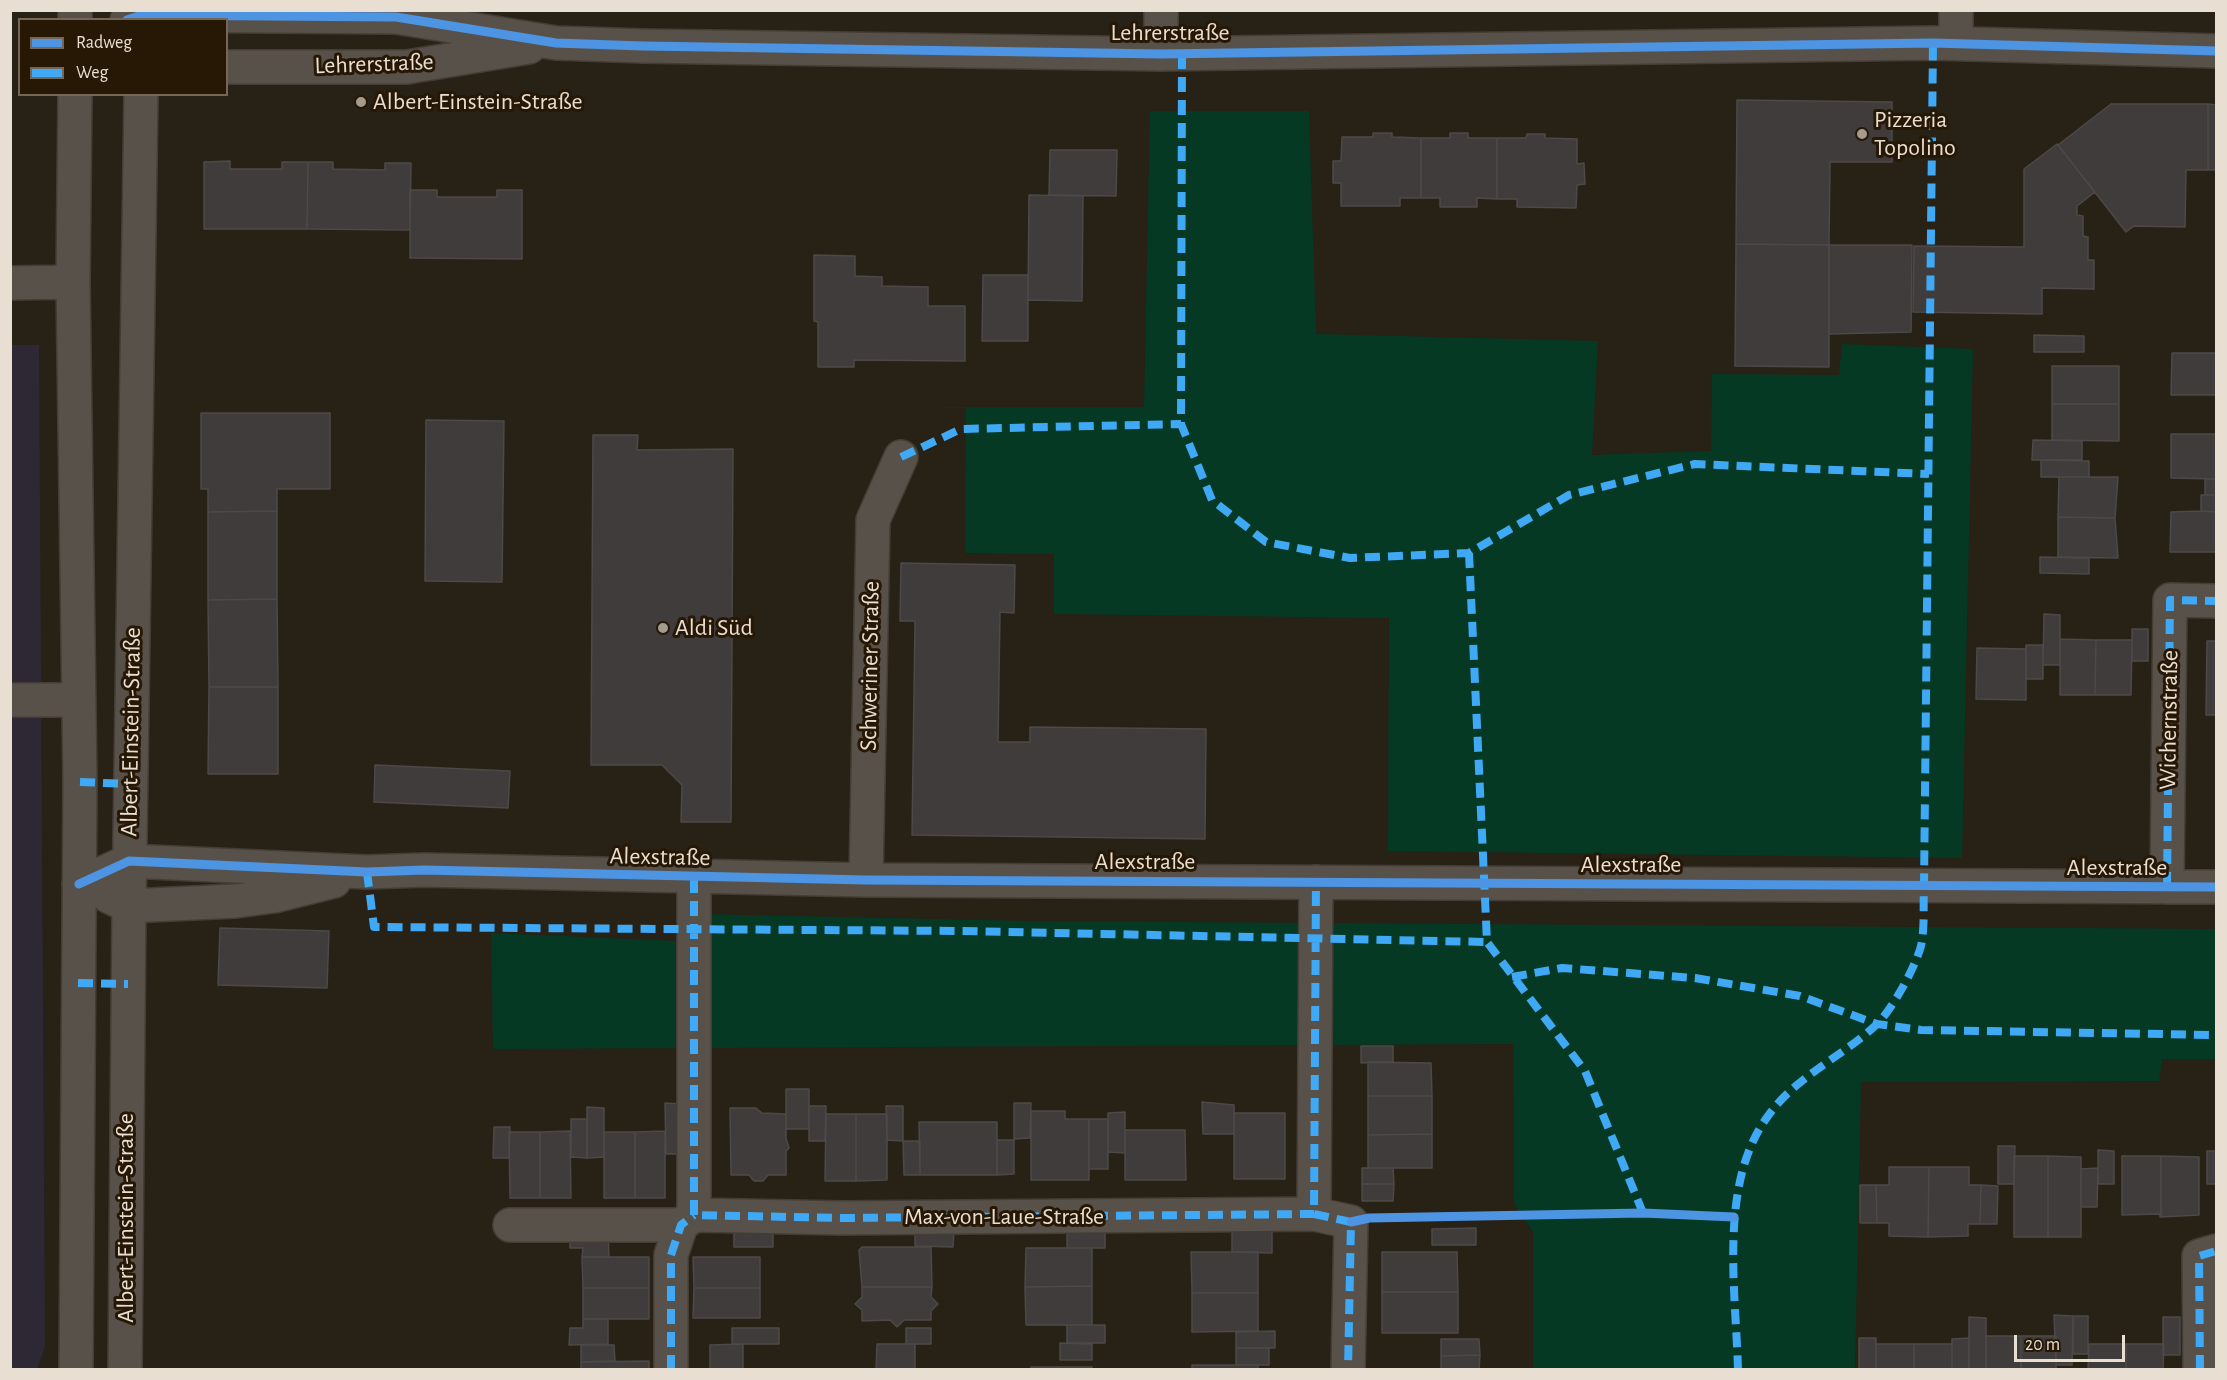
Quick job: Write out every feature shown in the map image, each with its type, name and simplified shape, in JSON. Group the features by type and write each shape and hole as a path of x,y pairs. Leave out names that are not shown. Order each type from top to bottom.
{"street":[{"path":"1161,10 1161,54"},
{"path":"1956,10 1956,43"},
{"name":"Lehrerstraße","path":"138,16 396,17 556,43 1161,54 1956,43 2217,51"},
{"name":"Lehrerstraße","path":"228,67 407,67 556,43"},
{"name":"Albert-Einstein-Straße","path":"75,96 73,282 79,700 76,1370"},
{"name":"Albert-Einstein-Straße","path":"125,1370 129,861 141,96"},
{"path":"10,283 73,282"},
{"name":"Schweriner Straße","path":"866,880 873,520 901,457"},
{"name":"Wichernstraße","path":"2167,887 2170,600 2217,601"},
{"path":"10,700 79,700"},
{"name":"Alexstraße","path":"79,884 129,861 368,872 424,870 694,878 2217,887"},
{"name":"Alexstraße","path":"79,884 129,906 245,900 274,896 368,872"},
{"path":"671,1370 671,1255 688,1220 694,878"},
{"path":"1314,1214 1316,882"},
{"name":"Max-von-Laue-Straße","path":"510,1225 688,1220 1314,1214 1351,1222 1348,1370"},
{"path":"2200,1370 2199,1256 2217,1251"}],"shaded area":[{"path":"10,345 39,345 45,1347 37,1369 11,1370"}],"green space":[{"path":"1150,111 1309,111 1316,334 1598,341 1592,455 1711,451 1712,374 1839,375 1842,344 1973,349 1962,858 1388,851 1389,618 1054,614 1054,554 965,553 966,408 919,407 1144,407"},
{"path":"701,914 1028,921 2216,929 2216,1059 2162,1059 2159,1081 1861,1082 1855,1369 1533,1369 1533,1232 1514,1203 1513,1044 493,1049 491,933 676,941"}],"building":[{"path":"1737,100 1892,102 1892,162 1830,162 1829,245 1736,244"},
{"path":"2111,104 2208,104 2208,170 2186,170 2185,227 2134,226 2126,232 2058,145"},
{"path":"2208,104 2216,105 2216,170 2208,170"},
{"path":"1373,133 1392,133 1392,137 1421,138 1421,198 1400,198 1400,206 1341,206 1341,183 1333,183 1333,161 1341,161 1342,137 1373,137"},
{"path":"1450,133 1468,133 1468,138 1497,138 1497,199 1477,198 1477,207 1440,207 1440,198 1421,198 1421,138 1450,138"},
{"path":"1527,134 1545,134 1545,138 1577,139 1577,164 1584,163 1585,184 1577,185 1576,208 1517,207 1517,199 1497,199 1497,138 1526,138"},
{"path":"2057,144 2095,192 2077,206 2077,215 2083,216 2083,236 2088,237 2088,260 2094,260 2094,289 2042,288 2042,314 1913,312 1914,246 2024,247 2024,169"},
{"path":"1050,150 1117,150 1116,196 1049,195"},
{"path":"230,161 230,169 282,169 282,162 308,162 307,229 204,229 204,162"},
{"path":"308,162 333,162 333,169 385,170 385,163 411,163 410,230 307,229"},
{"path":"410,190 437,190 437,197 497,197 497,190 522,190 522,259 410,258"},
{"path":"1029,195 1083,196 1082,301 1028,300"},
{"path":"1736,244 1829,245 1829,367 1735,366"},
{"path":"1829,245 1912,245 1911,332 1829,334"},
{"path":"814,255 855,256 855,276 882,277 882,286 928,287 928,306 965,306 965,361 854,360 854,367 818,367 818,322 814,321"},
{"path":"983,275 1028,275 1028,341 982,341"},
{"path":"2034,335 2084,336 2084,352 2034,352"},
{"path":"2172,353 2216,353 2216,395 2171,395"},
{"path":"2052,366 2119,366 2119,404 2052,404"},
{"path":"2052,404 2119,404 2119,441 2052,440"},
{"path":"201,413 330,413 330,489 277,489 277,511 208,512 208,489 201,489"},
{"path":"426,420 504,421 502,582 425,581"},
{"path":"2171,434 2216,434 2216,479 2171,478"},
{"name":"Aldi Süd","path":"593,435 638,435 637,450 733,449 731,822 681,822 682,785 662,765 591,765"},
{"path":"2033,440 2082,441 2082,460 2032,460"},
{"path":"2041,460 2089,461 2089,477 2041,477"},
{"path":"2059,477 2118,477 2115,518 2058,517"},
{"path":"2205,479 2216,479 2216,495 2205,495"},
{"path":"2201,495 2216,495 2216,512 2201,511"},
{"path":"277,511 277,599 208,600 208,512"},
{"path":"2171,512 2216,512 2216,552 2170,552"},
{"path":"2058,517 2115,518 2118,558 2058,557"},
{"path":"2040,557 2089,558 2089,574 2040,573"},
{"path":"901,563 1015,565 1014,613 1000,612 998,742 1030,742 1030,727 1206,729 1205,839 912,835 915,621 900,621"},
{"path":"277,599 278,687 209,687 208,600"},
{"path":"2044,614 2060,615 2060,665 2043,665"},
{"path":"2132,629 2148,629 2148,661 2132,661"},
{"path":"2060,639 2096,640 2095,695 2060,695"},
{"path":"2096,640 2132,640 2131,695 2095,695"},
{"path":"2207,641 2216,641 2216,715 2206,715"},
{"path":"2026,645 2043,645 2043,679 2026,679"},
{"path":"1977,648 2026,649 2026,700 1976,699"},
{"path":"209,687 278,687 278,774 208,774"},
{"path":"375,765 510,771 508,808 374,802"},
{"path":"220,928 329,931 327,988 218,985"},
{"path":"1361,1046 1393,1046 1393,1062 1361,1063"},
{"path":"1368,1062 1431,1063 1432,1096 1368,1096"},
{"path":"786,1089 809,1089 809,1129 786,1129"},
{"path":"1368,1096 1432,1096 1432,1134 1368,1135"},
{"path":"1202,1102 1234,1105 1234,1134 1203,1134"},
{"path":"665,1103 682,1104 682,1154 666,1154"},
{"path":"1014,1103 1031,1103 1030,1138 1014,1139"},
{"path":"809,1106 826,1106 825,1141 809,1141"},
{"path":"886,1106 903,1106 903,1141 887,1140"},
{"path":"587,1107 604,1108 604,1157 587,1158"},
{"path":"730,1108 756,1108 762,1113 786,1114 786,1138 789,1148 786,1151 786,1175 768,1175 763,1181 754,1181 749,1175 731,1175"},
{"path":"1031,1111 1065,1111 1065,1119 1089,1119 1089,1180 1031,1180"},
{"path":"1125,1112 1125,1153 1108,1152 1108,1113"},
{"path":"1234,1113 1285,1113 1285,1179 1234,1179"},
{"path":"826,1114 856,1114 856,1181 825,1181"},
{"path":"856,1114 887,1114 887,1180 856,1181"},
{"path":"571,1119 587,1119 587,1158 571,1157"},
{"path":"1089,1119 1108,1119 1108,1169 1089,1169"},
{"path":"919,1122 997,1122 997,1175 920,1175"},
{"path":"494,1127 510,1127 509,1158 493,1158"},
{"path":"1125,1130 1185,1130 1186,1180 1125,1180"},
{"path":"570,1131 571,1198 540,1198 540,1132"},
{"path":"665,1131 665,1198 635,1198 635,1132"},
{"path":"509,1132 540,1132 540,1198 510,1198"},
{"path":"604,1132 635,1132 635,1198 604,1198"},
{"path":"1432,1134 1432,1168 1368,1168 1368,1135"},
{"path":"997,1140 1014,1140 1014,1174 997,1175"},
{"path":"903,1141 920,1141 920,1175 904,1175"},
{"path":"1998,1146 2015,1146 2014,1184 1998,1184"},
{"path":"2098,1150 2114,1151 2114,1184 2098,1184"},
{"path":"2207,1151 2216,1151 2216,1184 2207,1184"},
{"path":"2014,1156 2048,1156 2048,1237 2014,1237"},
{"path":"2048,1156 2081,1157 2081,1237 2048,1237"},
{"path":"2122,1156 2161,1156 2161,1217 2160,1214 2122,1215"},
{"path":"2161,1156 2199,1157 2199,1215 2161,1217"},
{"path":"1889,1167 1929,1167 1928,1237 1889,1236 1889,1223 1877,1223 1876,1185 1889,1185"},
{"path":"1929,1167 1969,1167 1969,1185 1981,1185 1980,1224 1968,1224 1968,1236 1928,1237"},
{"path":"1362,1168 1393,1168 1394,1184 1362,1184"},
{"path":"2098,1168 2097,1207 2081,1207 2081,1169"},
{"path":"1362,1184 1394,1184 1393,1201 1362,1201"},
{"path":"1860,1185 1876,1185 1877,1223 1860,1223"},
{"path":"1981,1185 1998,1186 1997,1224 1980,1224"},
{"path":"1476,1228 1476,1245 1432,1245 1432,1229"},
{"path":"1232,1229 1272,1230 1272,1253 1232,1252"},
{"path":"915,1230 954,1230 953,1247 915,1246"},
{"path":"1067,1230 1105,1230 1105,1248 1067,1248"},
{"path":"570,1231 608,1232 609,1257 582,1257 583,1248 570,1248"},
{"path":"734,1231 773,1231 773,1247 734,1247"},
{"path":"862,1247 931,1247 932,1287 862,1287 859,1250"},
{"path":"1026,1248 1092,1248 1092,1286 1025,1287"},
{"path":"1191,1252 1258,1252 1258,1293 1192,1293"},
{"path":"1382,1252 1457,1252 1458,1292 1382,1292"},
{"path":"582,1257 649,1257 649,1288 583,1288"},
{"path":"693,1257 760,1257 760,1288 694,1288"},
{"path":"1092,1286 1092,1325 1026,1325 1025,1287"},
{"path":"862,1287 932,1287 931,1297 938,1304 931,1311 931,1320 904,1320 897,1327 890,1320 862,1321 862,1310 855,1304 862,1297"},
{"path":"583,1288 649,1288 649,1319 583,1319"},
{"path":"694,1288 760,1288 760,1318 693,1318"},
{"path":"1382,1292 1458,1292 1458,1333 1382,1333"},
{"path":"1192,1293 1258,1293 1258,1331 1192,1332"},
{"path":"2054,1315 2073,1316 2072,1365 2056,1365"},
{"path":"2073,1316 2088,1316 2088,1354 2073,1354"},
{"path":"1969,1317 1986,1318 1986,1370 1969,1370"},
{"path":"2163,1317 2180,1317 2180,1355 2163,1355"},
{"path":"583,1319 608,1319 608,1344 569,1345 570,1328 583,1328"},
{"path":"1067,1325 1105,1325 1105,1343 1067,1343"},
{"path":"732,1328 779,1328 779,1344 732,1344"},
{"path":"906,1328 931,1328 931,1344 906,1344"},
{"path":"1275,1331 1275,1348 1236,1348 1236,1332"},
{"path":"1986,1336 2021,1336 2021,1370 1986,1370"},
{"path":"2021,1336 2056,1336 2056,1370 2021,1370"},
{"path":"1859,1338 1876,1338 1876,1370 1859,1370"},
{"path":"1969,1338 1969,1370 1952,1370 1952,1339"},
{"path":"1441,1339 1479,1339 1480,1355 1441,1356"},
{"path":"1060,1343 1092,1344 1092,1360 1060,1360"},
{"path":"743,1344 743,1370 710,1370 710,1345"},
{"path":"877,1344 915,1344 915,1370 876,1370"},
{"path":"1876,1344 1914,1344 1914,1370 1876,1370"},
{"path":"1914,1344 1952,1344 1952,1370 1914,1370"},
{"path":"2089,1344 2126,1344 2126,1370 2088,1370"},
{"path":"2126,1344 2164,1344 2163,1370 2126,1370"},
{"path":"581,1345 614,1345 615,1361 581,1362"},
{"path":"1236,1348 1269,1348 1269,1365 1236,1365"},
{"path":"1480,1355 1479,1370 1441,1370 1441,1356"},
{"path":"649,1361 649,1370 581,1370 581,1362"},
{"path":"1192,1365 1258,1365 1258,1370 1192,1370"},
{"path":"1031,1367 1092,1367 1092,1370 1031,1370"}],"marked path":[{"path":"1738,1370 1733,1273 1736,1205 1742,1173 1752,1143 1768,1116 1792,1089 1876,1025 1896,999 1921,946 1924,887 1933,43"},
{"path":"1182,54 1181,424 1212,500 1266,542 1350,558 1469,553 1569,495 1695,464 1929,474"},
{"path":"901,457 961,429 1181,424"},
{"path":"1469,553 1487,942 1585,1071 1643,1213"},
{"path":"2167,887 2170,600 2216,601"},
{"path":"80,782 130,784"},
{"path":"367,872 374,927 963,931 1487,942"},
{"path":"694,878 694,1215 841,1218 1314,1214 1316,882"},
{"path":"1512,977 1562,968 1695,978 1800,996 1877,1024 1921,1030 2216,1035"},
{"path":"78,983 128,984"},
{"path":"1314,1214 1351,1222 1348,1370"},
{"path":"671,1370 671,1255 681,1225 694,1215"},
{"path":"2200,1370 2199,1256 2216,1251"}],"cycle path":[{"path":"133,18 142,15 396,17 556,43 643,46 1161,54 1933,43 2216,51"},
{"path":"79,884 129,861 367,872 424,870 866,880 2216,887"},
{"path":"1351,1222 1369,1218 1643,1213 1734,1217"}],"place":[{"name":"Albert-Einstein-Straße","path":"361,102"},
{"name":"Pizzeria Topolino","path":"1862,134"},
{"name":"Aldi Süd","path":"663,628"}]}
